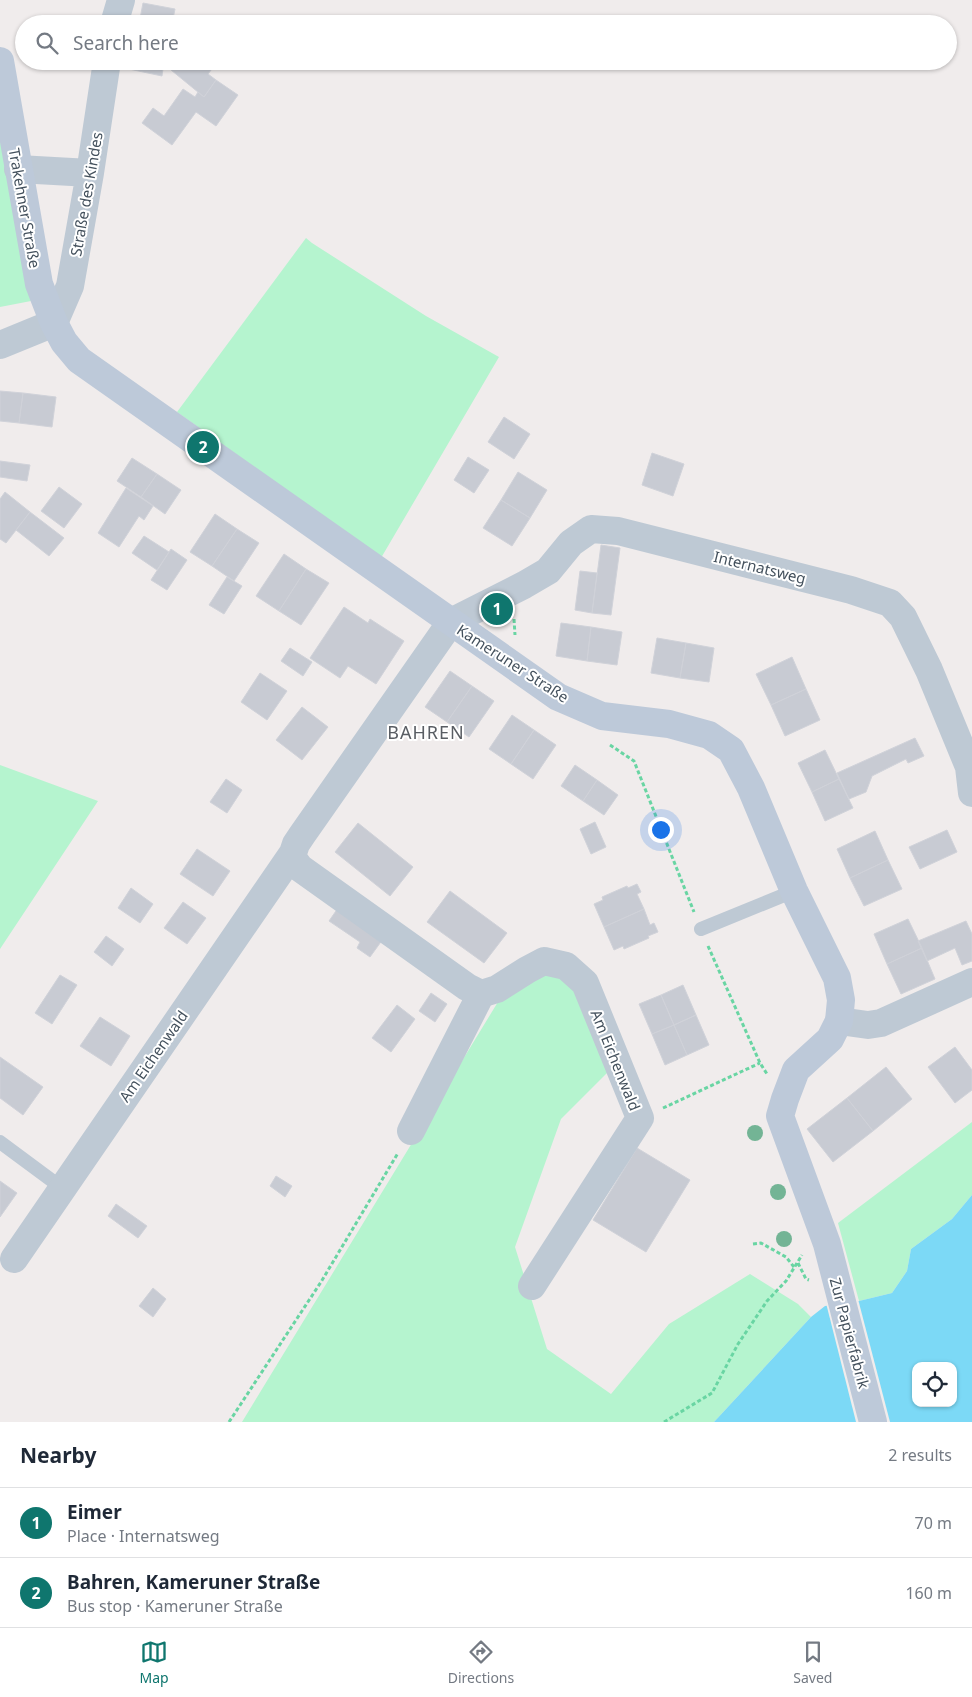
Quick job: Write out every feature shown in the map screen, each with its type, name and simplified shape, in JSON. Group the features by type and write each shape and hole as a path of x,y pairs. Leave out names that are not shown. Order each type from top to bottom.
{"street":[{"path":"117,15 121,0"},
{"name":"Trakehner Straße","path":"0,61 38,284 54,323"},
{"name":"Straße des Kindes","path":"54,323 70,286 106,70"},
{"path":"18,170 90,173"},
{"path":"0,345 54,323"},
{"name":"Kameruner Straße","path":"54,323 64,342 79,360 558,697 602,716 669,724 709,735 731,750 751,788 794,891 837,978 841,1000 839,1021 830,1039 796,1070 780,1116 823,1235"},
{"name":"Internatsweg","path":"451,622 548,571 571,543 591,529 627,533 841,588 890,603 904,617 929,670 969,767 972,794"},
{"name":"Am Eichenwald","path":"14,1259 293,853 302,835 451,622"},
{"path":"293,853 294,860 300,868 467,987 481,994 411,1131"},
{"name":"Am Eichenwald","path":"481,994 497,989 544,961 566,966 586,984 640,1118 532,1286"},
{"path":"839,1021 868,1025 881,1023 972,982"},
{"name":"Zur Papierfabrik","path":"823,1235 873,1422"}],"lane":[{"path":"701,929 794,891"},
{"path":"0,1142 62,1188"}],"path":[{"path":"501,657 515,635 512,609 502,596"},
{"path":"602,739 634,761 701,929 760,1063 640,1118"},
{"path":"229,1422 321,1282 411,1131"},
{"path":"664,1422 712,1393 738,1344 768,1300 823,1235"},
{"path":"753,1244 761,1243 786,1257 794,1267"}],"green space":[{"path":"0,139 31,301 0,307"},
{"path":"306,238 426,316 499,357 381,558 177,412"},
{"path":"0,765 98,801 0,949"},
{"path":"562,974 582,995 611,1069 561,1119 515,1247 547,1349 611,1394 669,1324 750,1274 798,1304 811,1317 714,1422 242,1422 504,992 539,975"},
{"path":"972,1122 972,1195 952,1219 911,1249 907,1271 892,1293 859,1301 838,1223"}],"water":[{"path":"972,1195 972,1422 714,1422 811,1317 825,1306 859,1301 892,1293 907,1271 911,1249 952,1219"}],"pier":[{"path":"858,1299 890,1422 856,1422 826,1303"}],"building":[{"path":"143,3 175,9 174,15 141,15"},
{"path":"134,70 163,70 162,76"},
{"path":"171,70 211,70 208,74 216,80 204,97"},
{"path":"216,80 238,95 216,126 196,112 172,145 142,123 153,108 164,116 183,89 195,97 198,92 204,97"},
{"path":"0,391 23,393 19,423 0,421"},
{"path":"23,393 56,397 52,427 19,423"},
{"path":"504,417 530,434 514,459 488,442"},
{"path":"652,453 684,464 673,496 642,485"},
{"path":"468,457 489,470 474,493 454,480"},
{"path":"132,458 157,474 141,497 117,481"},
{"path":"0,461 30,465 27,481 0,477"},
{"path":"518,472 547,490 530,518 501,500"},
{"path":"157,474 181,490 165,514 141,497"},
{"path":"59,487 82,504 64,528 41,511"},
{"path":"126,488 153,506 144,520 139,516 119,547 98,533"},
{"path":"5,492 30,512 6,543 0,539 0,499"},
{"path":"501,500 530,518 512,546 483,528"},
{"path":"30,512 64,538 49,556 16,530"},
{"path":"215,514 237,529 212,566 190,552"},
{"path":"237,529 259,543 234,581 212,566"},
{"path":"144,536 169,552 157,570 132,553"},
{"path":"601,545 620,548 611,615 592,613"},
{"path":"171,549 187,560 167,590 151,580"},
{"path":"284,554 306,569 279,611 256,596"},
{"path":"306,569 329,583 301,625 279,611"},
{"path":"580,571 597,573 592,613 575,610"},
{"path":"227,577 242,586 224,614 209,605"},
{"path":"344,607 368,623 370,619 404,641 376,684 348,666 340,678 310,658"},
{"path":"561,623 591,627 587,661 556,656"},
{"path":"591,627 622,632 617,665 587,661"},
{"path":"657,638 686,643 680,678 651,673"},
{"path":"686,643 714,648 709,682 680,678"},
{"path":"290,648 312,662 303,676 281,661"},
{"path":"792,657 806,689 771,705 756,674"},
{"path":"450,671 472,686 447,722 425,707"},
{"path":"260,673 287,691 267,720 241,702"},
{"path":"472,686 494,701 469,737 447,722"},
{"path":"806,689 820,720 785,736 771,705"},
{"path":"302,707 328,727 302,760 276,740"},
{"path":"512,715 534,730 511,764 489,749"},
{"path":"534,730 556,745 533,779 511,764"},
{"path":"915,738 924,756 908,763 906,759 872,776 866,792 849,799 837,773"},
{"path":"825,750 839,779 812,792 798,763"},
{"path":"575,765 597,780 583,801 561,786"},
{"path":"226,779 242,790 227,813 210,802"},
{"path":"839,779 853,808 825,821 812,792"},
{"path":"597,780 618,795 604,815 583,801"},
{"path":"595,822 606,847 591,854 580,829"},
{"path":"358,823 413,867 390,896 335,852"},
{"path":"947,830 957,852 920,869 909,847"},
{"path":"875,831 888,860 850,878 837,849"},
{"path":"197,849 230,871 213,896 180,874"},
{"path":"888,860 902,889 864,906 850,878"},
{"path":"637,884 641,892 637,894 644,909 604,927 594,904 603,900 602,897 627,886 628,888"},
{"path":"131,888 153,904 140,923 118,908"},
{"path":"450,891 507,933 484,963 427,922"},
{"path":"183,902 206,918 187,944 164,928"},
{"path":"338,908 383,939 370,957 357,948 360,942 329,921"},
{"path":"644,909 650,925 654,923 658,932 624,949 623,946 614,950 604,927"},
{"path":"908,919 922,948 887,964 874,934"},
{"path":"966,921 972,934 972,961 962,965 955,948 927,961 918,941"},
{"path":"106,936 124,949 112,966 94,952"},
{"path":"922,948 935,979 901,994 887,964"},
{"path":"60,975 77,985 52,1024 35,1013"},
{"path":"683,985 696,1015 674,1025 661,995"},
{"path":"431,993 447,1004 435,1022 419,1011"},
{"path":"661,995 674,1025 652,1034 639,1004"},
{"path":"397,1005 415,1019 391,1052 372,1038"},
{"path":"696,1015 709,1045 687,1055 674,1025"},
{"path":"100,1017 130,1036 111,1066 80,1046"},
{"path":"674,1025 687,1055 665,1065 652,1034"},
{"path":"955,1047 972,1070 972,1090 955,1103 928,1067"},
{"path":"0,1057 43,1087 23,1115 0,1098"},
{"path":"886,1067 912,1099 873,1131 847,1098"},
{"path":"847,1098 873,1131 833,1162 807,1129"},
{"path":"637,1148 690,1180 646,1252 593,1220"},
{"path":"276,1176 292,1186 285,1197 270,1186"},
{"path":"0,1181 17,1193 0,1217"},
{"path":"116,1204 147,1226 138,1238 108,1216"},
{"path":"153,1288 166,1299 153,1317 139,1306"}],"place":[{"name":"Bahren, Kameruner Straße","path":"203,447"},
{"name":"Eimer","path":"497,609"}],"district":[{"name":"BAHREN","path":"426,732"}]}
